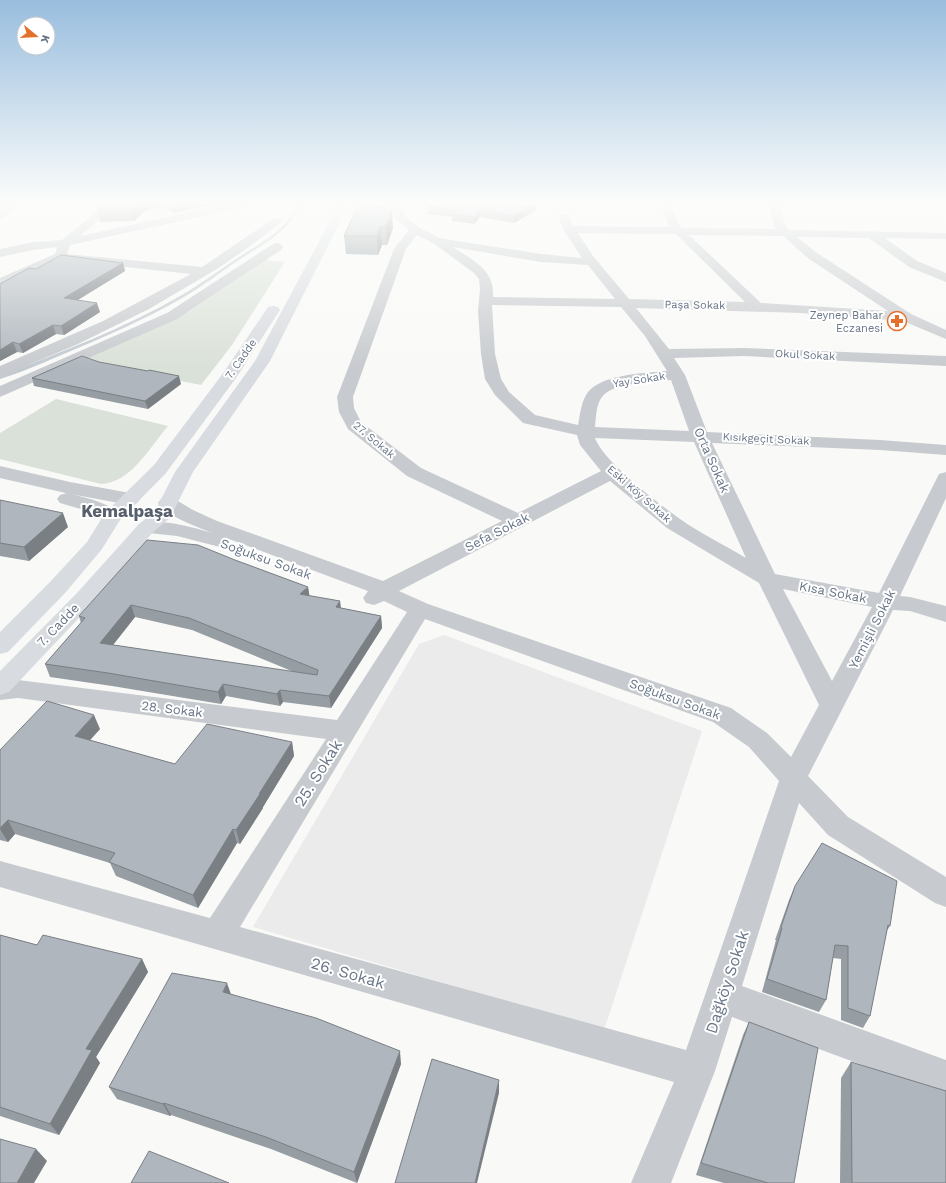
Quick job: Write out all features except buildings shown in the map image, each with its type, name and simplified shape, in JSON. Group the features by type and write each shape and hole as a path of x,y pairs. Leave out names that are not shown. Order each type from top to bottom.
{"main road":[{"name":"7. Cadde","path":"0,646 58,587 95,544 112,517 160,469 257,336 303,258"},
{"name":"7. Cadde","path":"0,686 85,598 146,528 163,514 184,472 262,361 316,258"},
{"path":"130,499 168,502"},
{"path":"112,517 120,522 134,527 146,528"}],"street":[{"path":"0,283 55,258"},
{"path":"81,258 203,271"},
{"path":"0,372 126,316 222,258"},
{"path":"0,392 172,316 261,258"},
{"name":"27. Sokak","path":"397,258 345,397 348,415 354,425 414,472 518,521"},
{"path":"461,258 478,270 485,278 487,290 485,301 488,354 493,379 503,395 529,419 586,432"},
{"path":"542,258 591,262"},
{"name":"Orta Sokak","path":"589,258 626,303 665,354 677,375 699,436 767,579 832,706"},
{"path":"708,258 756,306"},
{"path":"817,258 906,317 943,330"},
{"path":"905,258 913,264 946,278"},
{"name":"Paşa Sokak","path":"485,301 756,306 906,317"},
{"name":"Okul Sokak","path":"665,354 744,352 946,361"},
{"name":"Yay Sokak","path":"586,432 594,396 600,388 611,384 677,375"},
{"name":"Kısıkgeçit Sokak","path":"586,432 880,444 946,450"},
{"name":"Eski Köy Sokak","path":"586,432 589,445 612,473 674,524 767,579"},
{"path":"0,472 70,488 130,499"},
{"name":"Sefa Sokak","path":"381,591 612,473"},
{"name":"Yemişli Sokak","path":"794,777 886,602 946,478"},
{"path":"0,484 73,500 91,506 112,517"},
{"name":"Soğuksu Sokak","path":"168,502 186,515 381,588 381,591 420,610 722,715 758,740 838,826 946,893"},
{"name":"Soğuksu Sokak","path":"146,528 177,530 208,537 374,598 381,591"},
{"name":"Kısa Sokak","path":"767,579 886,602 910,604 946,614"},
{"name":"25. Sokak","path":"217,936 420,610"},
{"name":"28. Sokak","path":"0,691 18,689 344,731"},
{"name":"Dağköy Sokak","path":"652,1183 696,1071 794,777"},
{"name":"26. Sokak","path":"0,874 696,1071"},
{"path":"722,996 946,1078"}],"shaded area":[{"path":"265,260 285,262 232,345 201,385 79,361 188,312"},
{"path":"56,399 168,426 131,471 112,482 101,484 0,459 0,433"},
{"path":"444,635 702,731 604,1030 253,927 419,644"}],"waterway":[{"path":"0,378 65,352 151,313 199,286 240,258"}],"place":[{"name":"Zeynep Bahar Eczanesi","path":"897,321"}],"district":[{"name":"Kemalpaşa","path":"127,511"}]}
